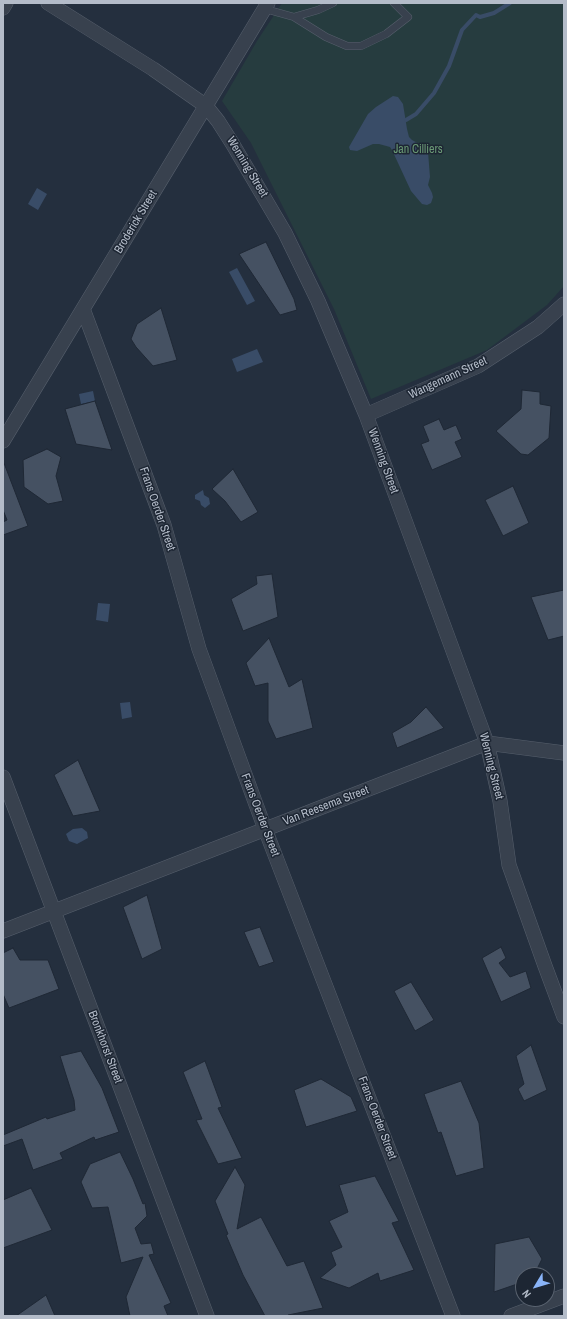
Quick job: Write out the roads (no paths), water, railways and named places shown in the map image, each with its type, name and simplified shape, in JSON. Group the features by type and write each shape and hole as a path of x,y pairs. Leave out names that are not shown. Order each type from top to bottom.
{"street":[{"path":"3,8 6,3"},
{"name":"Wenning Street","path":"48,3 153,69 206,106 232,143 285,232 318,301 366,415 487,743 500,801 509,865 564,1017"},
{"path":"58,3 76,20"},
{"name":"Broderick Street","path":"3,441 266,6"},
{"name":"Wangemann Street","path":"366,415 478,366 538,327 564,304"},
{"name":"Frans Oerder Street","path":"83,310 164,525 199,649 265,829 453,1316"},
{"name":"Van Reesema Street","path":"3,932 487,743 564,753"},
{"name":"Bronkhorst Street","path":"3,777 207,1316"},
{"path":"511,1316 564,1296"}],"lane":[{"path":"294,17 318,10 333,3"},
{"path":"266,6 294,17 326,37 346,46 361,46 386,34 408,17 394,3"}],"water":[{"path":"393,96 398,97 403,104 409,137 425,147 428,152 430,177 428,185 433,197 431,203 427,205 422,204 411,191 390,147 373,144 357,151 350,150 349,147 368,114"},
{"path":"37,188 47,194 38,210 28,204"},
{"path":"237,268 255,301 247,305 229,272"},
{"path":"257,349 263,362 237,372 232,359"},
{"path":"93,391 95,401 81,404 79,394"},
{"path":"203,490 204,495 209,498 210,504 205,508 201,505 200,501 195,499 195,495"},
{"path":"98,603 110,604 108,622 96,620"},
{"path":"130,702 132,717 122,719 120,703"},
{"path":"82,828 87,832 88,838 77,844 69,841 66,834 73,829"}],"waterway":[{"path":"406,120 416,114 434,93 449,66 462,30 476,15 480,17 494,13 510,3"}],"park label":[{"name":"Jan Cilliers","path":"418,150"}]}
